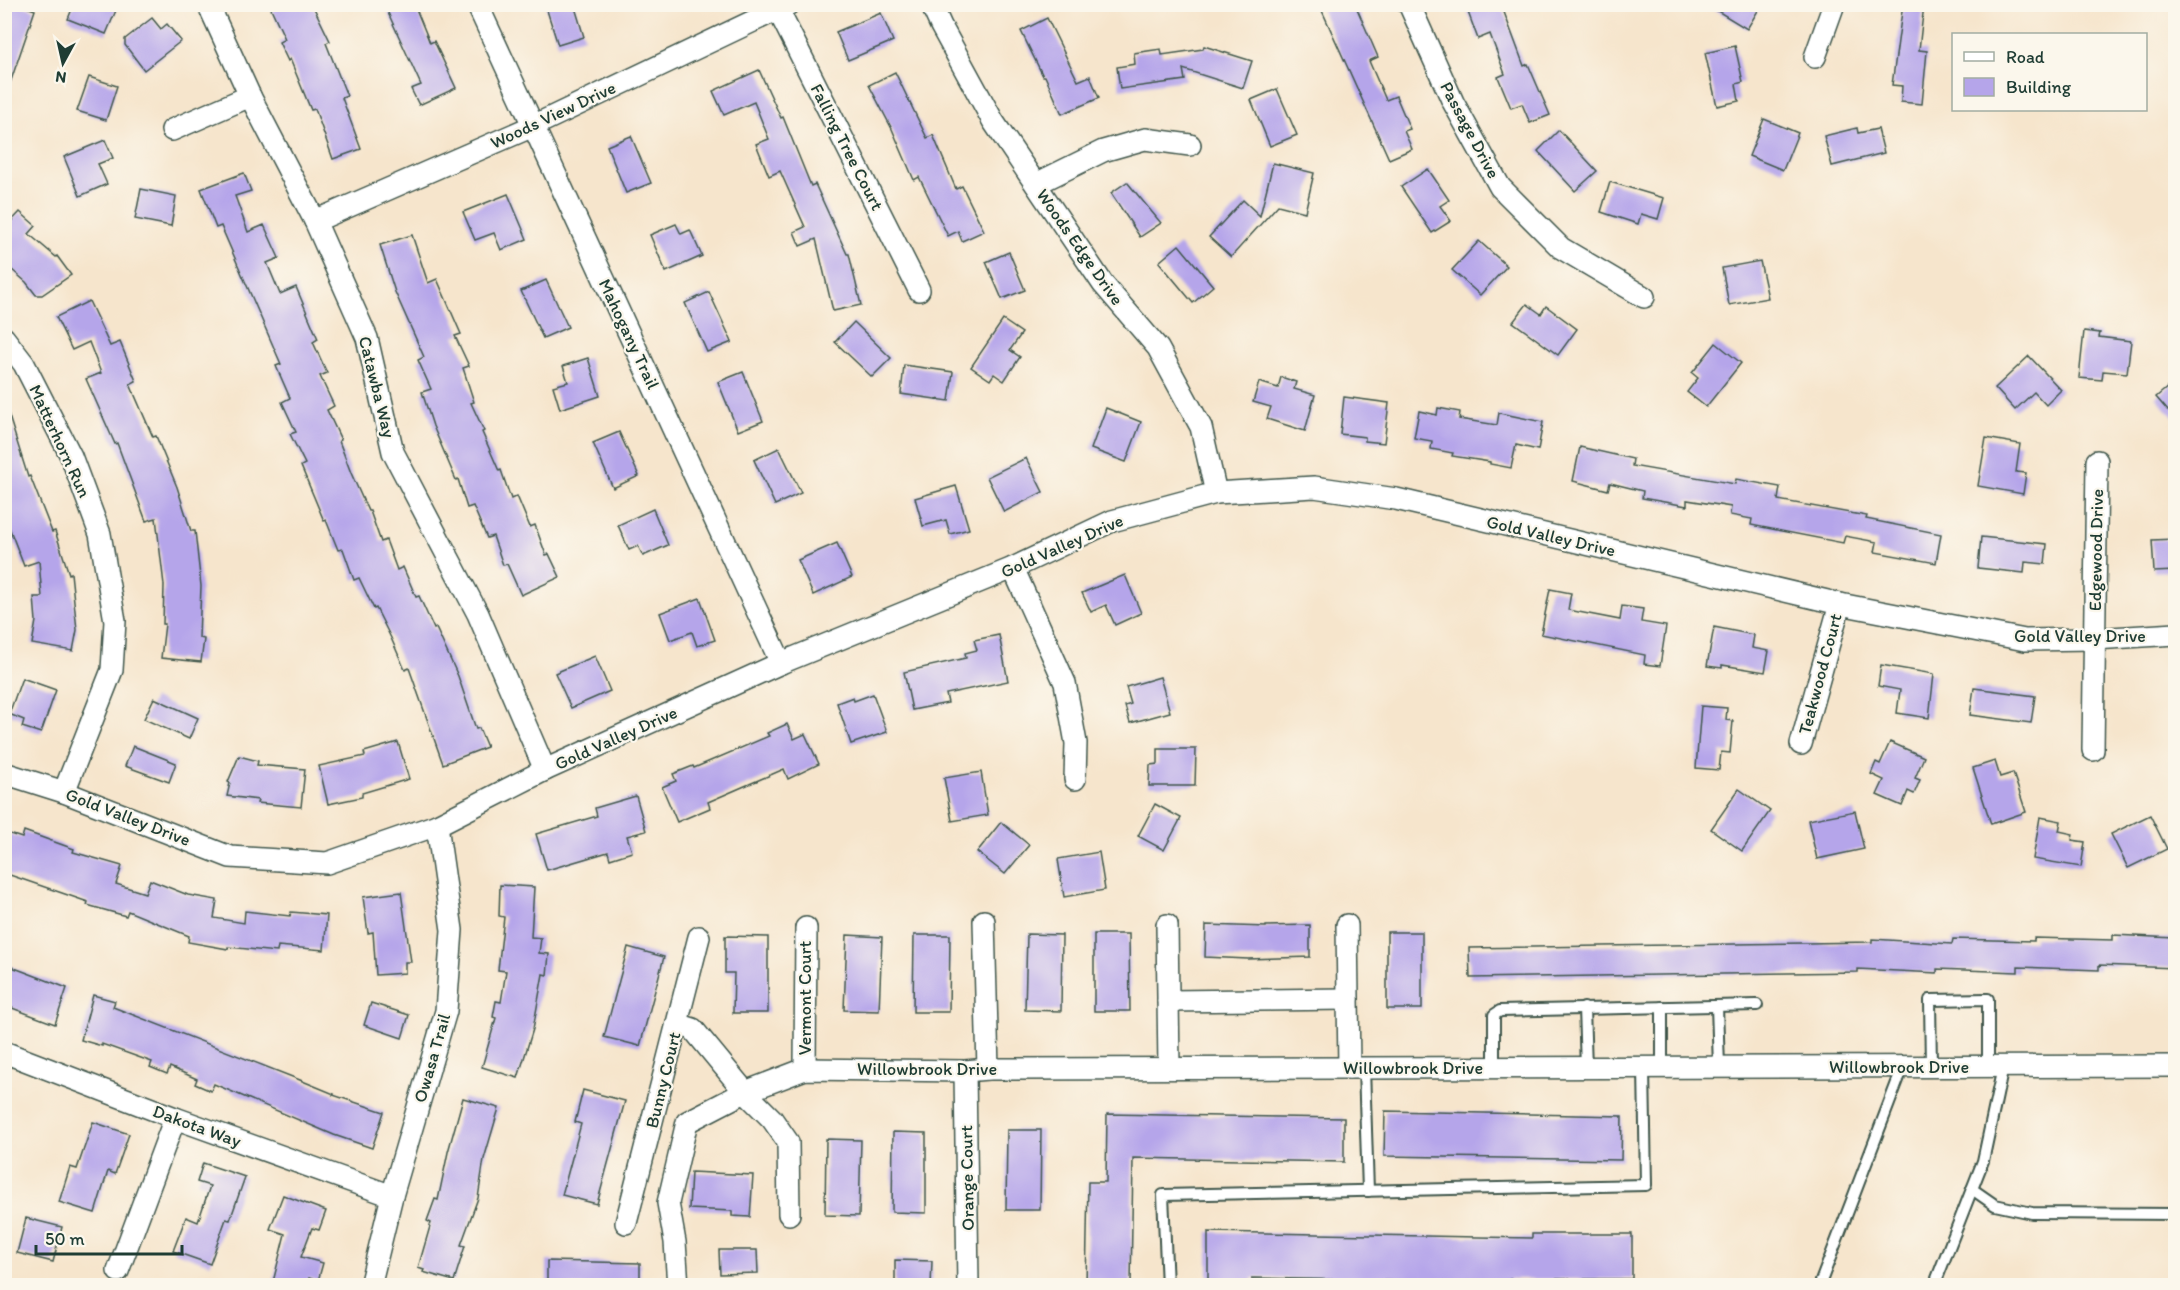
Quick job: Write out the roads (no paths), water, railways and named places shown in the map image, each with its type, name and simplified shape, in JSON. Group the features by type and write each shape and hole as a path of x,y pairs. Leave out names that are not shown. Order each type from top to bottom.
{"street":[{"name":"Catawba Way","path":"207,4 250,96 315,221 367,338 393,452 478,614 545,770"},
{"name":"Mahogany Trail","path":"477,4 782,663"},
{"name":"Woods Edge Drive","path":"932,4 940,26 993,121 1103,284 1158,348 1201,427 1216,493"},
{"name":"Passage Drive","path":"1409,4 1453,102 1500,187 1561,248 1644,297"},
{"path":"1815,57 1834,4"},
{"name":"Woods View Drive","path":"315,221 533,126 780,6"},
{"name":"Falling Tree Court","path":"780,6 919,290"},
{"path":"172,130 250,96"},
{"path":"1036,184 1103,151 1145,139 1190,145"},
{"name":"Matterhorn Run","path":"4,338 24,364 71,456 100,534 115,621 111,670 64,792"},
{"name":"Edgewood Drive","path":"2093,750 2097,461"},
{"name":"Gold Valley Drive","path":"4,772 64,792 230,857 327,863 437,825 545,770 782,663 1013,568 1112,521 1216,493 1314,487 1396,499 1840,604 2025,640 2175,634"},
{"path":"1013,568 1065,683 1076,743 1075,779"},
{"name":"Teakwood Court","path":"1801,744 1840,604"},
{"name":"Owasa Trail","path":"370,1286 392,1196 446,1011 452,930 437,825"},
{"path":"984,921 988,1069"},
{"path":"1167,925 1169,1068"},
{"path":"1347,925 1348,999 1356,1068"},
{"name":"Vermont Court","path":"805,1069 806,928"},
{"name":"Bunny Court","path":"626,1223 699,937"},
{"path":"1168,1001 1348,999"},
{"path":"677,1024 693,1029 745,1092 772,1119 788,1142 789,1214"},
{"name":"Dakota Way","path":"4,1052 175,1118 392,1196"},
{"name":"Willowbrook Drive","path":"678,1286 675,1242 668,1203 687,1122 745,1092 805,1069 965,1071 1169,1068 2175,1066"},
{"name":"Orange Court","path":"965,1071 969,1286"},
{"path":"117,1271 175,1118"}],"lane":[{"path":"1931,1067 1930,1000 1988,999 1996,1067 1983,1161 1934,1286"},
{"path":"1717,1005 1719,1067"},
{"path":"1494,1068 1494,1016 1500,1011 1756,1005"},
{"path":"1167,1286 1163,1195 1646,1185 1653,1068 1662,1007"},
{"path":"1584,1008 1586,1068"},
{"path":"1820,1284 1903,1067"},
{"path":"1356,1068 1368,1191"},
{"path":"1972,1189 1995,1204 2032,1213 2175,1214"}]}
